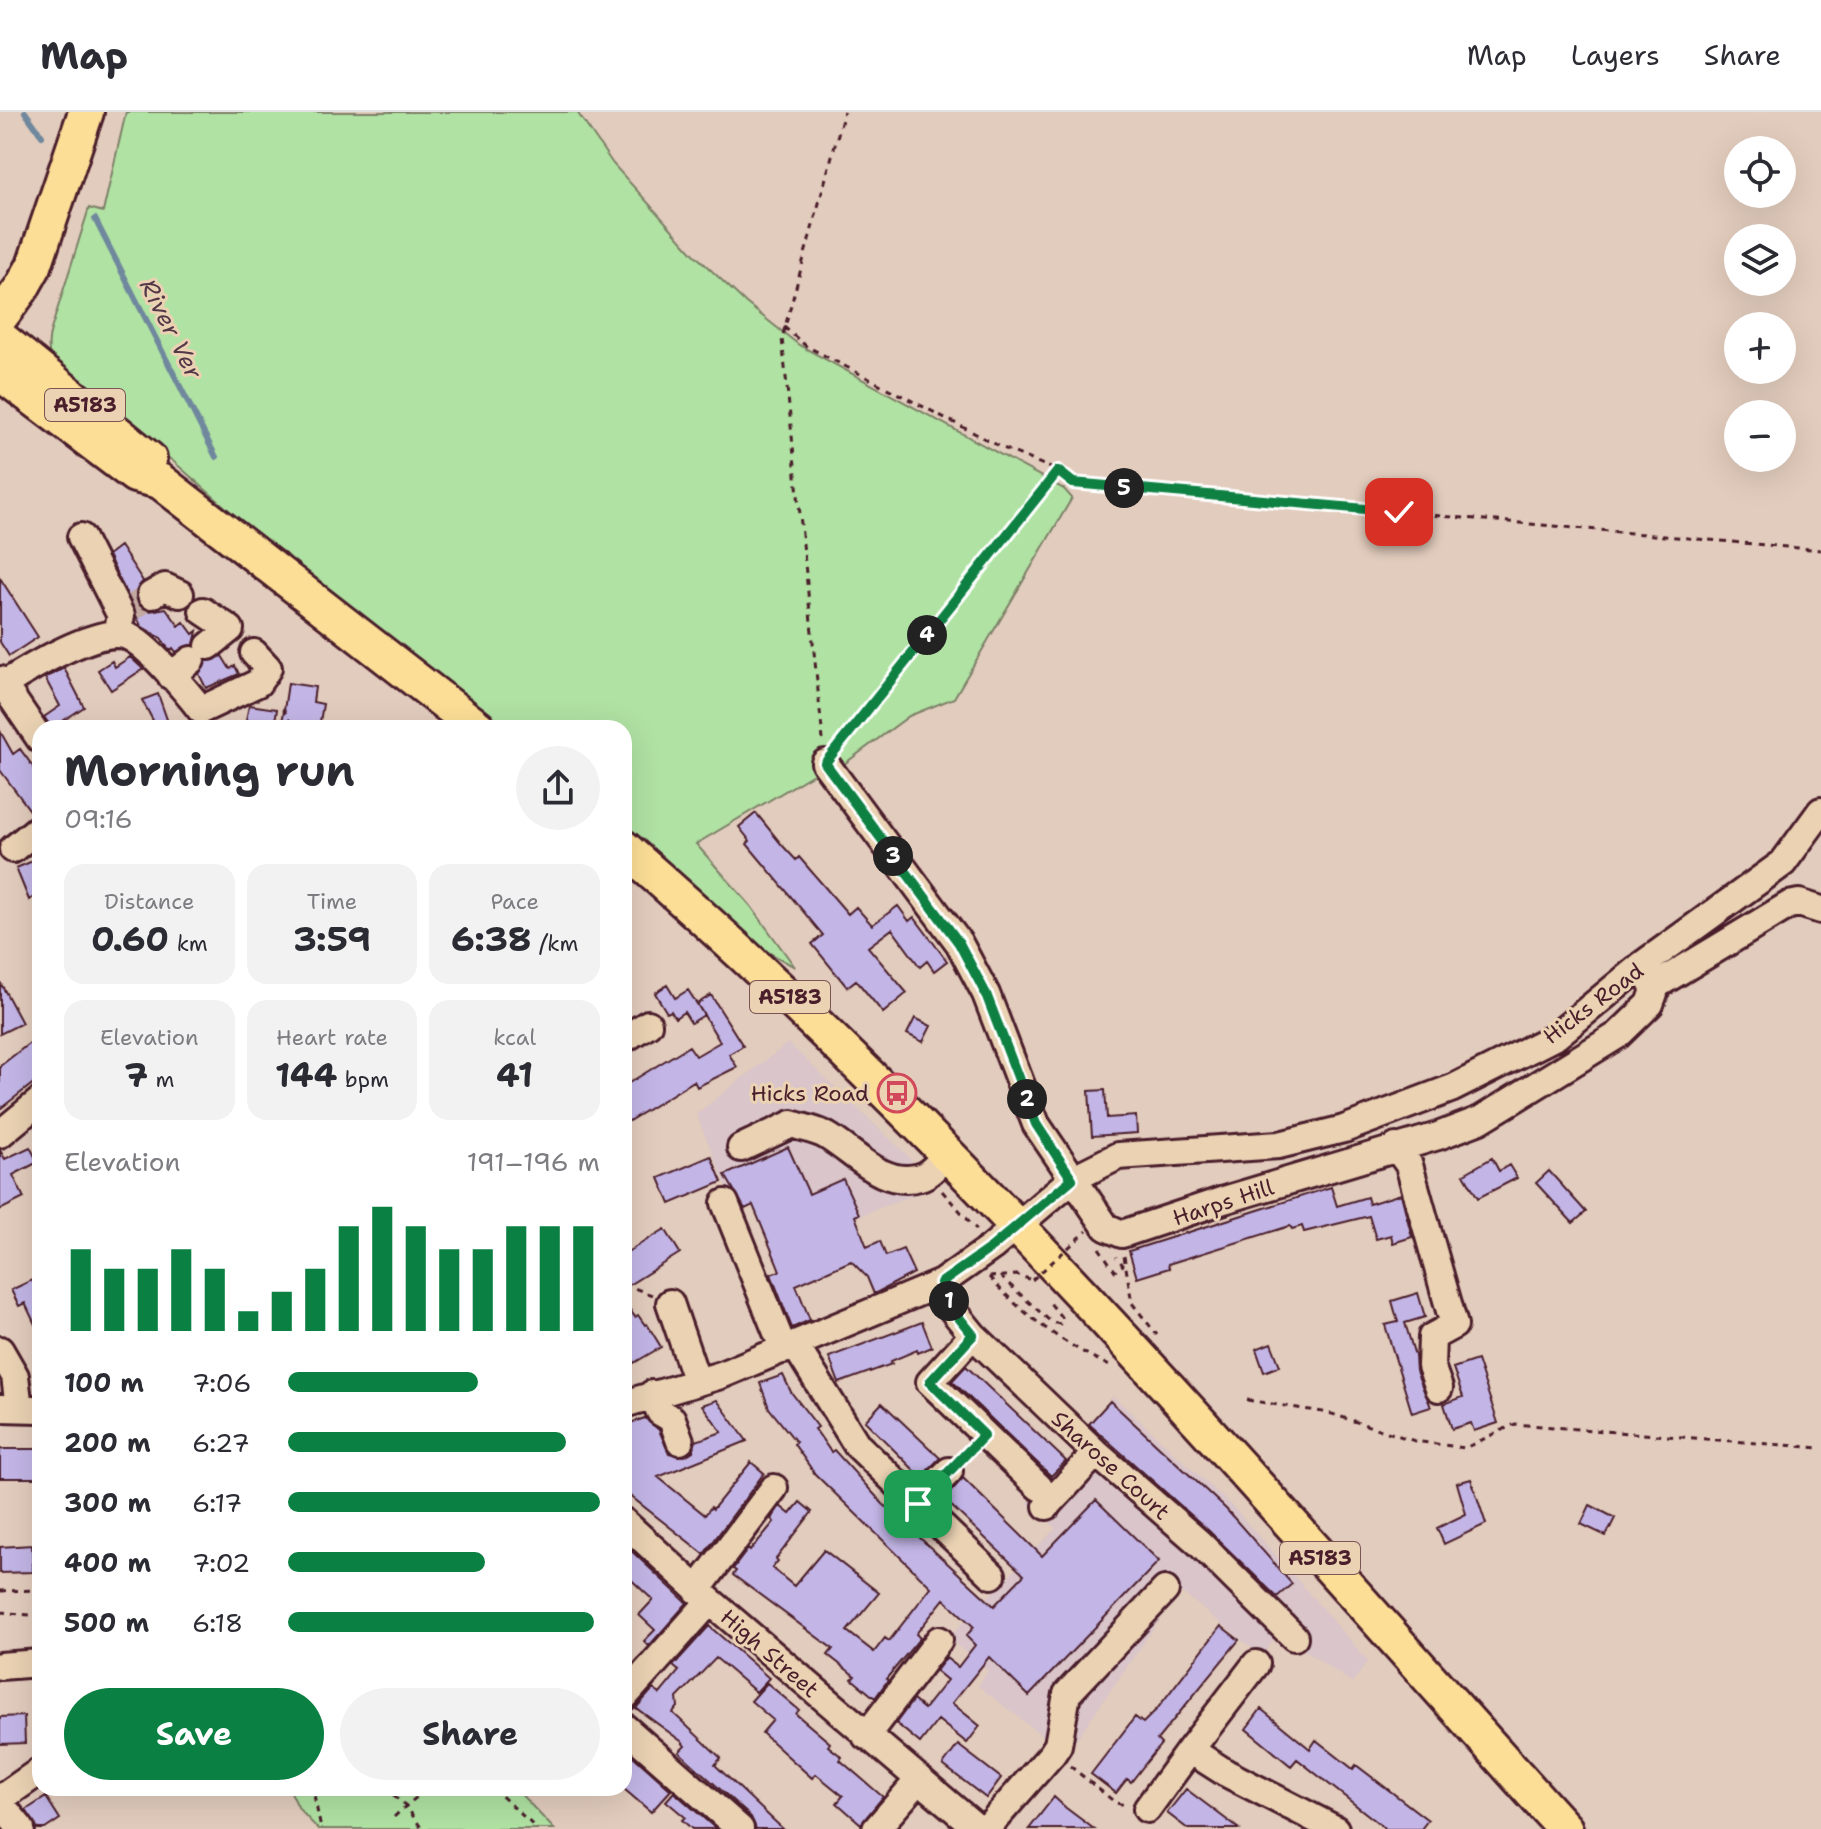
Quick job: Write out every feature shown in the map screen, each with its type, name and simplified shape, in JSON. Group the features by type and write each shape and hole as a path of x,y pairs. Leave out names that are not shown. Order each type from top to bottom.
{"main road":[{"path":"0,317 34,266 86,112"},
{"name":"A5183","path":"0,338 149,458 160,481"},
{"name":"A5183","path":"0,373 135,475 160,481 468,720"},
{"name":"A5183","path":"632,855 822,1027 949,1153 1565,1829"}],"street":[{"path":"81,537 130,613 139,642 190,661"},
{"path":"32,727 2,683 101,636 165,587 180,594"},
{"path":"190,661 230,629 203,611"},
{"path":"190,661 201,710 258,683 265,676 268,668 254,653"},
{"name":"Harps Hill","path":"825,763 959,943 986,994 1036,1124 1106,1227 1122,1234 1438,1136 1480,1120 1618,1035 1650,1004 1654,993 1648,975"},
{"name":"Hicks Road","path":"632,1397 697,1382 790,1347 910,1286 941,1283 992,1247 1072,1179 1118,1156 1279,1145 1344,1129 1453,1088 1556,1036 1648,975 1783,863 1821,811"},
{"path":"13,849 32,834"},
{"path":"1648,975 1671,978 1789,905 1799,903 1821,910"},
{"path":"632,1034 648,1024"},
{"path":"0,1134 32,1108"},
{"path":"741,1148 792,1124 824,1134 869,1167 890,1177 908,1178 923,1177 949,1153"},
{"path":"1396,1147 1409,1165 1454,1325 1432,1337 1431,1366 1439,1388"},
{"path":"725,1203 790,1347 857,1445 992,1575"},
{"name":"Sharose Court","path":"941,1283 952,1309 973,1335 1096,1453 1198,1542 1294,1637"},
{"path":"670,1303 697,1382"},
{"path":"973,1335 930,1382 1043,1496 1096,1453"},
{"path":"0,1350 15,1376 20,1408"},
{"path":"632,1397 672,1419 680,1441"},
{"path":"917,1503 949,1471"},
{"path":"632,1687 703,1596 774,1488"},
{"name":"High Street","path":"632,1529 703,1596 978,1829"},
{"path":"986,1829 1058,1745 1067,1694 1165,1590"},
{"path":"866,1736 939,1640"},
{"path":"0,1666 32,1664"},
{"path":"1147,1809 1256,1664"},
{"path":"632,1734 740,1829"},
{"path":"1190,1750 1226,1773 1335,1829"},
{"path":"21,1829 0,1801 32,1777"},
{"path":"876,1829 918,1781"}],"path":[{"path":"825,763 782,350 784,327 844,112"},
{"path":"784,327 806,346 1003,448 1058,471 1073,483 1821,550"},
{"path":"825,763 1058,471"},
{"path":"283,708 289,720"},
{"path":"1042,1292 1061,1317 1060,1324 1051,1322 1000,1276 1017,1275 1032,1280 1087,1231"},
{"path":"632,1287 670,1303"},
{"path":"1247,1400 1329,1413 1415,1441 1465,1448 1515,1424 1821,1448"},
{"path":"0,1591 32,1590"},
{"path":"0,1612 32,1615"},
{"path":"1066,1762 1116,1803 1147,1809"},
{"path":"314,1796 321,1829"},
{"path":"394,1796 406,1806 422,1829"},
{"path":"394,1817 418,1796"},
{"path":"502,1796 537,1829"}],"shaded area":[{"path":"788,1043 905,1153 934,1187 823,1230 805,1184 738,1213 696,1114"},
{"path":"1113,1396 1235,1509 1368,1661 1352,1683 1279,1632 1262,1656 1180,1591 1066,1754 978,1686 988,1671 948,1638 1056,1528 1028,1503 1076,1454 1073,1442"}],"green space":[{"path":"126,112 577,112 613,164 694,254 746,303 799,345 1064,489 1072,498 954,698 909,716 840,767 812,775 696,844 750,905 795,967 766,951 632,836 632,720 492,720 287,561 174,462 59,372 49,352 50,333 89,208 103,212"},
{"path":"293,1796 523,1796 554,1829 318,1829 299,1809"}],"building":[{"path":"120,546 143,581 135,594 138,604 150,611 166,608 179,626 184,622 193,634 197,631 194,645 176,652 173,648 170,651 161,638 141,626 108,555"},
{"path":"0,578 38,637 9,656 0,642"},
{"path":"222,656 230,669 235,666 239,674 206,688 199,674 206,661"},
{"path":"130,657 143,669 111,690 98,670 112,661 115,667"},
{"path":"64,668 84,707 64,720 46,720 44,717 60,706 45,678"},
{"path":"288,683 315,687 313,702 323,704 320,720 283,720"},
{"path":"158,694 167,720 153,720 142,700"},
{"path":"249,705 277,709 275,720 246,720"},
{"path":"0,731 13,754 20,749 32,765 32,813 0,770"},
{"path":"756,813 848,914 856,907 872,925 898,906 909,921 914,917 947,961 934,971 927,961 920,967 892,929 868,947 907,993 883,1013 856,980 847,987 812,944 823,935 747,844 750,841 739,827"},
{"path":"32,861 32,898 29,900 16,868"},
{"path":"0,982 22,1023 0,1034"},
{"path":"667,985 675,998 688,990 704,1015 691,1023 684,1012 675,1018 671,1011 667,1013 655,993"},
{"path":"711,995 743,1046 729,1054 737,1067 697,1087 694,1081 632,1119 632,1081 689,1046 696,1056 720,1042 697,1004"},
{"path":"915,1018 931,1026 923,1042 907,1034"},
{"path":"32,1041 32,1084 0,1109 0,1066"},
{"path":"1105,1090 1107,1118 1136,1116 1137,1133 1092,1136 1089,1091"},
{"path":"30,1147 32,1151 32,1165 13,1175 24,1198 0,1210 0,1150 5,1159"},
{"path":"788,1147 809,1194 843,1179 859,1214 855,1216 867,1247 880,1241 886,1256 903,1249 914,1273 874,1294 867,1277 851,1261 796,1285 810,1320 792,1328 771,1274 780,1271 753,1205 745,1209 725,1175"},
{"path":"711,1156 722,1182 670,1204 659,1178"},
{"path":"1492,1158 1499,1171 1509,1165 1517,1178 1478,1198 1464,1174"},
{"path":"1549,1171 1586,1212 1573,1223 1536,1183"},
{"path":"1331,1187 1337,1206 1367,1197 1369,1204 1401,1194 1412,1237 1393,1243 1391,1235 1376,1239 1369,1216 1304,1232 1302,1226 1292,1229 1290,1226 1168,1264 1169,1268 1137,1278 1129,1251"},
{"path":"665,1229 680,1253 632,1283 632,1249"},
{"path":"32,1280 32,1318 25,1303 19,1306 11,1290"},
{"path":"1418,1293 1425,1317 1405,1323 1416,1371 1431,1407 1412,1413 1385,1325 1398,1322 1392,1301"},
{"path":"632,1313 647,1324 661,1347 634,1363"},
{"path":"922,1322 932,1347 918,1353 917,1350 891,1361 892,1364 839,1383 829,1357"},
{"path":"1271,1343 1280,1366 1264,1372 1256,1349"},
{"path":"1477,1360 1498,1423 1474,1431 1471,1423 1452,1429 1444,1404 1463,1397 1453,1368"},
{"path":"966,1366 1066,1461 1051,1476 952,1381"},
{"path":"783,1375 831,1452 834,1450 883,1504 994,1606 1024,1575 944,1499 963,1478 1042,1556 1096,1500 1159,1561 1029,1696 989,1657 952,1703 980,1726 967,1743 938,1720 920,1743 896,1723 913,1700 924,1709 947,1680 936,1671 946,1658 958,1667 975,1645 966,1636 974,1627 944,1599 916,1634 920,1638 886,1679 875,1698 852,1679 855,1676 828,1655 833,1649 733,1575 736,1571 733,1569 748,1549 750,1551 774,1522 771,1519 780,1506 790,1514 800,1502 812,1512 772,1568 794,1586 824,1550 879,1593 847,1631 874,1652 885,1638 889,1641 931,1587 815,1474 794,1444 796,1442 769,1408 760,1383"},
{"path":"717,1400 747,1441 658,1477 705,1515 751,1462 764,1473 704,1554 632,1497 632,1422 645,1418 659,1430 669,1453 685,1456 693,1451 696,1441 722,1432 702,1405"},
{"path":"1110,1401 1226,1509 1292,1584 1277,1597 1209,1531 1089,1424"},
{"path":"882,1403 940,1458 921,1477 865,1421"},
{"path":"0,1449 32,1449 32,1478 0,1478"},
{"path":"1471,1479 1486,1524 1444,1544 1437,1528 1466,1514 1457,1483"},
{"path":"1590,1505 1615,1518 1606,1536 1581,1524"},
{"path":"32,1545 32,1572 0,1573 0,1547"},
{"path":"632,1551 687,1603 649,1646 644,1641 655,1630 639,1615 653,1600 632,1580"},
{"path":"709,1626 769,1678 756,1692 716,1658 677,1698 678,1707 673,1713 721,1758 715,1765 783,1829 756,1829 751,1817 679,1752 685,1746 681,1741 636,1708 653,1689 660,1694 679,1671 673,1666"},
{"path":"1221,1626 1239,1640 1157,1740 1161,1744 1131,1782 1127,1779 1116,1793 1091,1774 1135,1717 1143,1723 1157,1709"},
{"path":"767,1683 799,1710 796,1714 830,1743 828,1746 842,1757 840,1760 883,1797 861,1824 837,1803 843,1796 816,1774 812,1778 762,1733 773,1720 751,1701"},
{"path":"1261,1709 1310,1749 1316,1740 1353,1769 1356,1765 1428,1820 1421,1829 1386,1829 1297,1759 1291,1766 1246,1729"},
{"path":"24,1716 25,1743 0,1744 0,1717"},
{"path":"958,1745 1001,1778 986,1798 943,1765"},
{"path":"632,1755 671,1790 651,1812 632,1796"},
{"path":"1186,1789 1239,1829 1188,1829 1167,1813"},
{"path":"674,1792 716,1829 692,1829 682,1820 685,1817 666,1801"},
{"path":"46,1797 60,1819 45,1829 38,1829 26,1810"},
{"path":"1054,1797 1066,1808 1094,1829 1029,1829"}],"waterway":[{"name":"River Ver","path":"25,112 42,136"},
{"name":"River Ver","path":"95,219 216,457"}],"tunnel":[{"path":"132,608 151,595"}],"place":[{"name":"Hicks Road","path":"897,1093"}],"route":[{"path":"918,1504 984,1435 930,1382 973,1335 952,1309 941,1283 992,1247 1072,1179 1036,1124 986,994 959,943 825,763 1058,471 1073,483 1399,512"}]}
